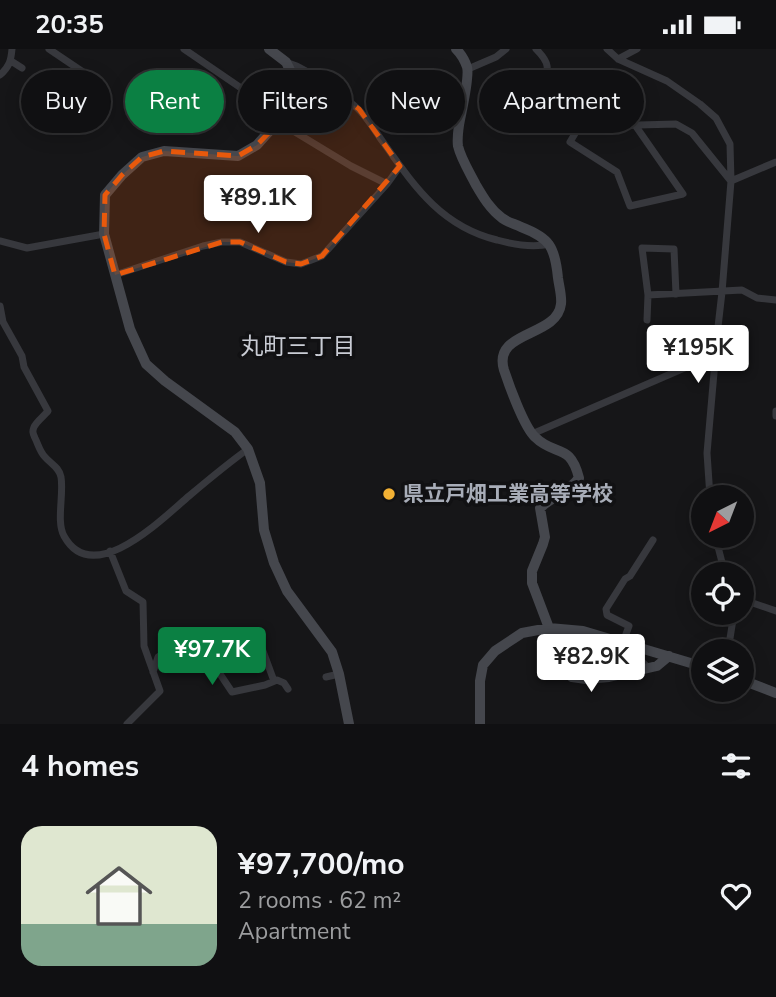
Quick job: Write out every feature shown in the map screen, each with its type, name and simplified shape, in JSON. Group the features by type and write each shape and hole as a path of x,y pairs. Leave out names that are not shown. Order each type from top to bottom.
{"street":[{"path":"0,75 11,61 12,49"},
{"path":"48,49 80,70"},
{"path":"184,49 238,86"},
{"path":"269,49 286,62 306,70"},
{"path":"456,49 468,69 458,135 458,146 466,166 490,207 504,220 537,233 550,244 556,260 562,304 556,317 548,325 514,341 502,359 532,434 538,440 570,456 576,464 579,478 573,487 547,501 540,508 545,537 532,571 533,583 557,660 563,670 572,677 586,679 609,677 657,666 670,656"},
{"path":"491,49 496,57"},
{"path":"468,69 496,57 506,49"},
{"path":"537,49 546,59 547,70"},
{"path":"607,49 618,59 667,81 701,104 716,118 730,145 731,181 707,453 709,485"},
{"path":"618,59 637,49"},
{"path":"11,61 22,68"},
{"path":"286,62 290,70"},
{"path":"352,104 359,109 400,166 438,211 482,236 536,247 550,244"},
{"path":"644,125 676,124 692,133 731,181"},
{"path":"268,133 257,145 238,156 164,151 142,157 122,174 106,195 104,234 130,329 146,363 235,432 248,449 260,483 264,530 274,563 287,591 332,652 349,724"},
{"path":"297,133 387,184"},
{"path":"575,133 570,142 617,172 630,206 683,194 641,133"},
{"path":"731,181 776,162"},
{"path":"115,275 222,242 240,242 286,262 302,264 322,256 400,166"},
{"path":"0,241 27,248 104,234"},
{"path":"647,320 648,295 642,248 674,249 676,294"},
{"path":"648,295 742,290 757,298 776,300"},
{"path":"0,306 2,322 22,356 24,367 48,411 34,425 33,432 42,454 60,471 63,486 61,529 65,538 77,550 90,555 132,542 248,449"},
{"path":"532,434 689,366 704,352 718,327"},
{"path":"626,634 629,626 607,615 606,609 653,540"},
{"path":"110,551 126,591 143,601 144,646 160,691 127,724"},
{"path":"754,603 776,611"},
{"path":"480,724 480,681 483,665 495,652 522,633 549,628 583,631 691,663"},
{"path":"153,673 158,657 194,635 232,692 276,680 284,683 288,689"},
{"path":"211,660 250,641 260,643 274,681"},
{"path":"620,650 617,656 640,660 649,668"},
{"path":"326,677 339,674"},
{"path":"754,685 776,693"}],"highlighted area":[{"path":"319,80 359,109 400,166 322,256 301,264 286,262 240,242 222,242 115,275 104,234 105,195 122,175 142,157 164,151 238,156 257,145"}],"place":[{"name":"県立戸畑工業高等学校","path":"389,494"}],"district":[{"name":"丸町三丁目","path":"298,346"}]}
